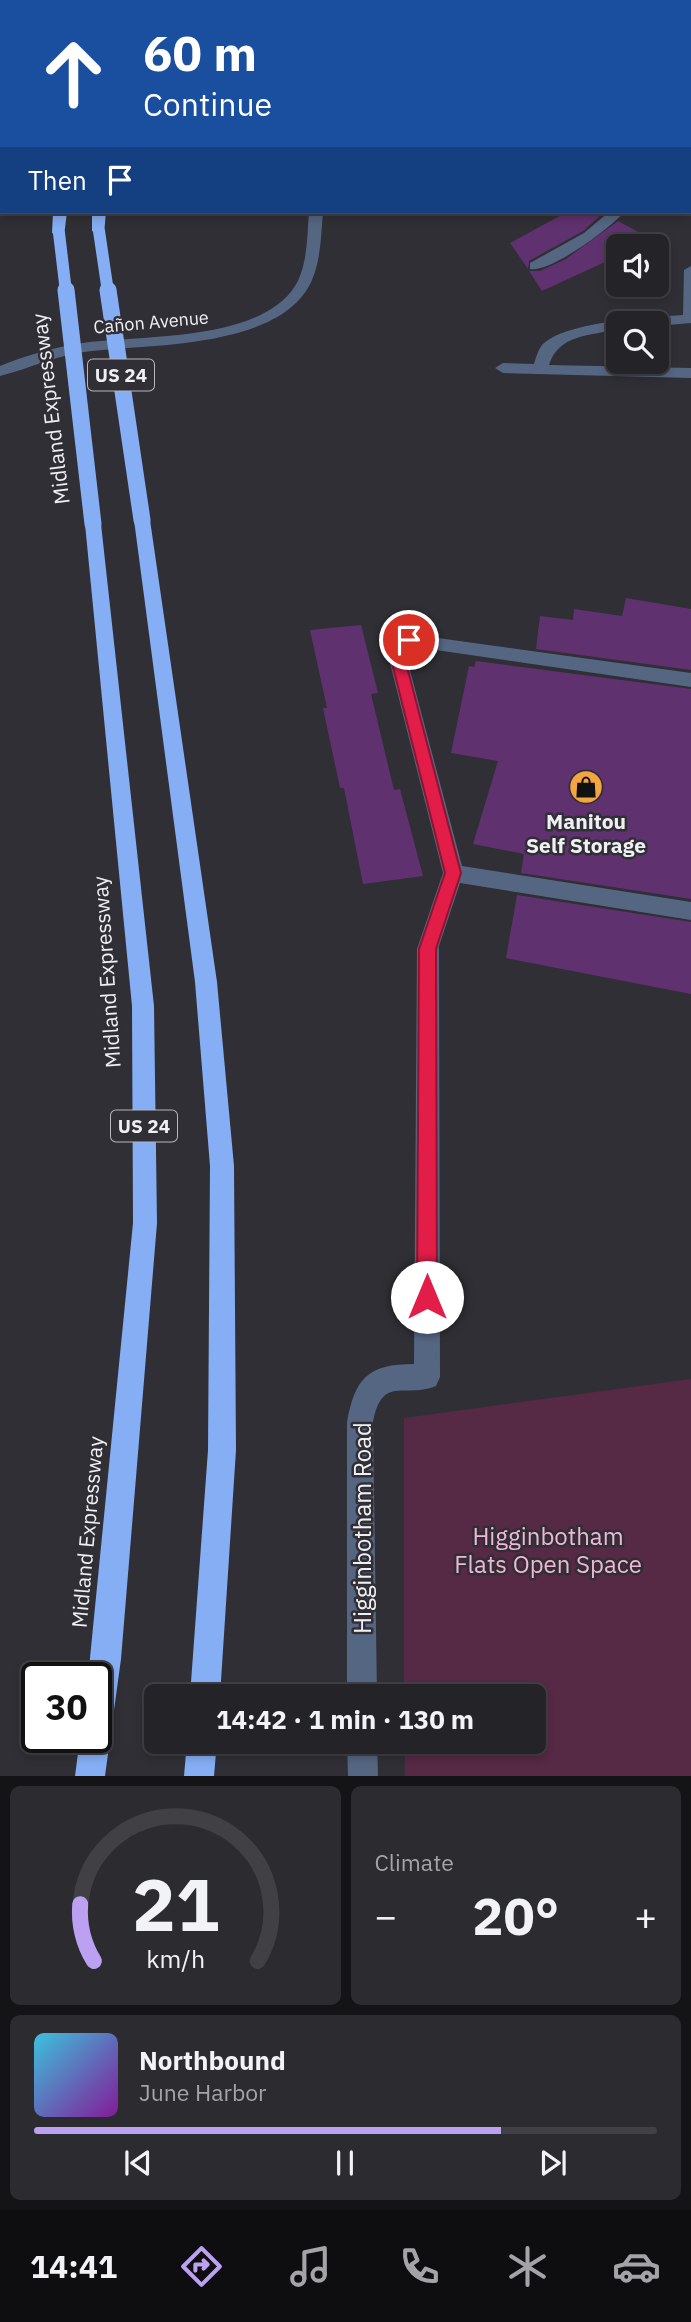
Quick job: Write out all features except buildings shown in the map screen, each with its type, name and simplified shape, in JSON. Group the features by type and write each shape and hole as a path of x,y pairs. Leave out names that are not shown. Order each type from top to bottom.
{"highway":[{"name":"Midland Expressway","path":"60,214 59,233 93,524 143,1006 145,1209 106,1662"},
{"name":"US 24","path":"99,214 99,230 206,982 222,1166 222,1450 206,1684"},
{"path":"90,1776 93,1753"},
{"path":"200,1776 201,1754"}],"street":[{"name":"Cañon Avenue","path":"0,371 24,361 92,346 196,339 242,328 284,306 304,282 313,247 316,214"},
{"path":"535,265 569,248 605,225 615,214"},
{"path":"669,321 691,319 691,270"},
{"path":"540,368 547,348 563,337 606,328"},
{"path":"503,368 606,373 660,370 691,373"},
{"path":"691,680 409,640 399,663 453,873 691,911"},
{"name":"Higginbotham Road","path":"362,1684 360,1423 365,1396 388,1377 427,1377 428,949 453,873"},
{"path":"362,1754 362,1776"}],"green space":[{"name":"Higginbotham Flats Open Space","path":"691,1379 691,1776 405,1776 405,1754 546,1754 546,1684 404,1684 404,1418"}],"place":[{"name":"Manitou Self Storage","path":"586,787"}],"route":[{"path":"409,640 399,663 453,873 428,949 427,1297"}]}
